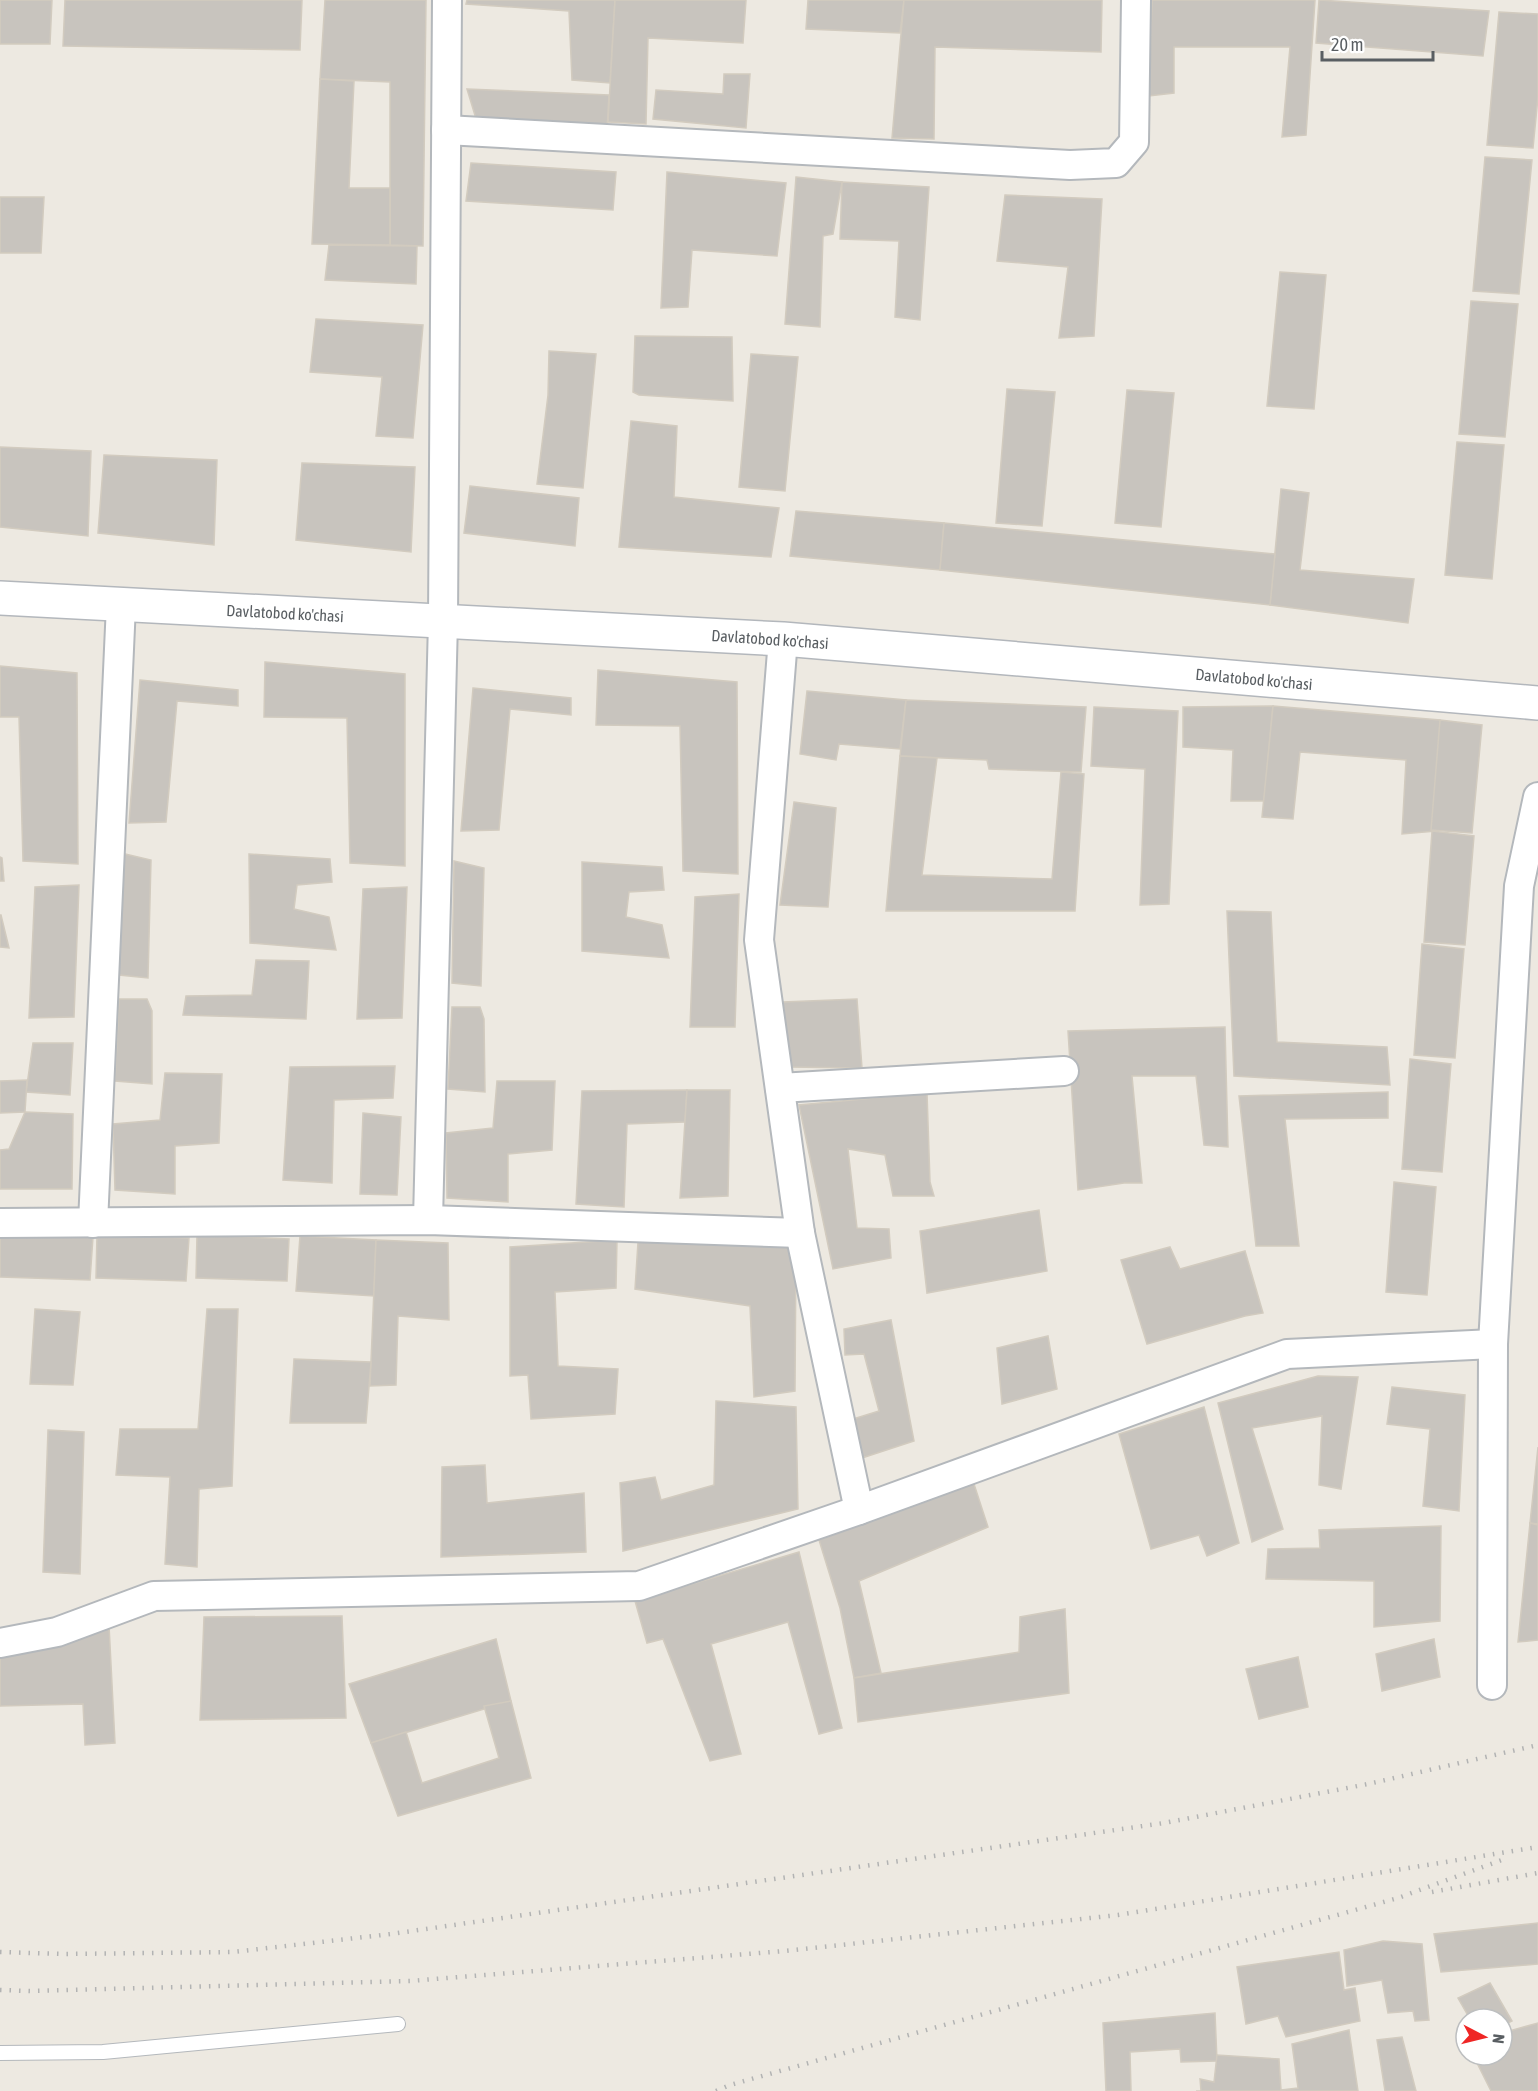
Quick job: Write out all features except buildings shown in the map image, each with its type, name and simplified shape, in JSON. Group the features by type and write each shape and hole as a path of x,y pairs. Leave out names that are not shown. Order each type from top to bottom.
{"street":[{"path":"428,1220 443,621 447,0"},
{"path":"446,129 1070,165 1116,163 1134,142 1136,0"},
{"name":"Davlatobod ko'chasi","path":"0,598 783,639 1538,703"},
{"path":"93,1223 121,605"},
{"path":"783,639 759,940 801,1233 859,1510"},
{"path":"1492,1685 1493,1344 1519,886 1538,797"},
{"path":"780,1088 1064,1071"},
{"path":"0,1223 428,1220 801,1233"},
{"path":"0,1643 57,1632 154,1596 639,1586 859,1510 1287,1354 1493,1344"}],"lane":[{"path":"0,2053 103,2052 398,2025"}],"railway":[{"path":"0,1952 64,1954 233,1952 391,1934 1164,1823 1368,1784 1538,1745"},
{"path":"0,1990 410,1981 785,1951 1118,1915 1538,1847"},
{"path":"716,2091 730,2085 1398,1898 1507,1858"},
{"path":"1432,1892 1538,1873"}]}
